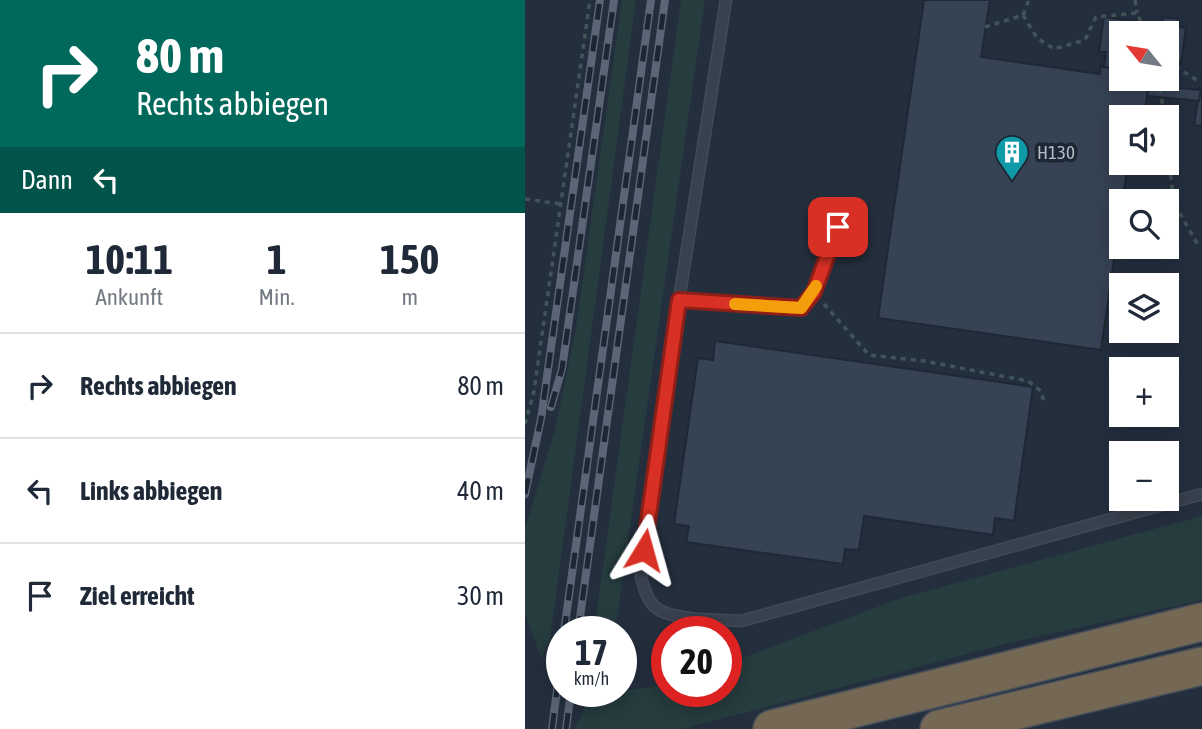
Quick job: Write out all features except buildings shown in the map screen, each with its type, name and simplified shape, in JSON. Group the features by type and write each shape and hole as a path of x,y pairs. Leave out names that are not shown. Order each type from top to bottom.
{"highway":[{"path":"772,729 1202,622"},
{"path":"939,729 1202,666"}],"lane":[{"path":"726,0 679,300 641,577 646,595 659,610 697,619 741,621 1202,494"},
{"path":"679,300 801,308 814,292 838,227"}],"path":[{"path":"525,425 534,391 590,0"},
{"path":"1023,15 1029,0"},
{"path":"1135,0 1141,21"},
{"path":"1023,15 1037,38 1053,49 1085,40 1096,17 1137,13"},
{"path":"985,27 1023,15"},
{"path":"1179,69 1201,83"},
{"path":"1171,175 1174,203 1198,245"},
{"path":"525,199 562,204"},
{"path":"814,292 869,355 924,361 1028,381 1041,391 1044,402"}],"green space":[{"path":"622,0 636,0 553,616 546,616 546,648 541,658 525,613 525,529 555,430 576,328"},
{"path":"681,0 705,0 617,616 596,616"},
{"path":"1202,516 1202,600 1009,643 682,729 575,729 584,707 637,707 637,689 651,687 651,707 742,707 742,658 901,598"}],"railway":[{"path":"525,494 541,419 600,0"},
{"path":"551,407 562,369 614,0"},
{"path":"566,616 651,0"},
{"path":"580,616 665,0"},
{"path":"552,729 555,707"},
{"path":"566,729 569,707"}],"slow traffic":[{"path":"735,304 801,308 816,286"}],"place":[{"name":"H130","path":"1012,182"}],"route":[{"path":"644,550 679,300 801,308 814,292 838,227"}]}
